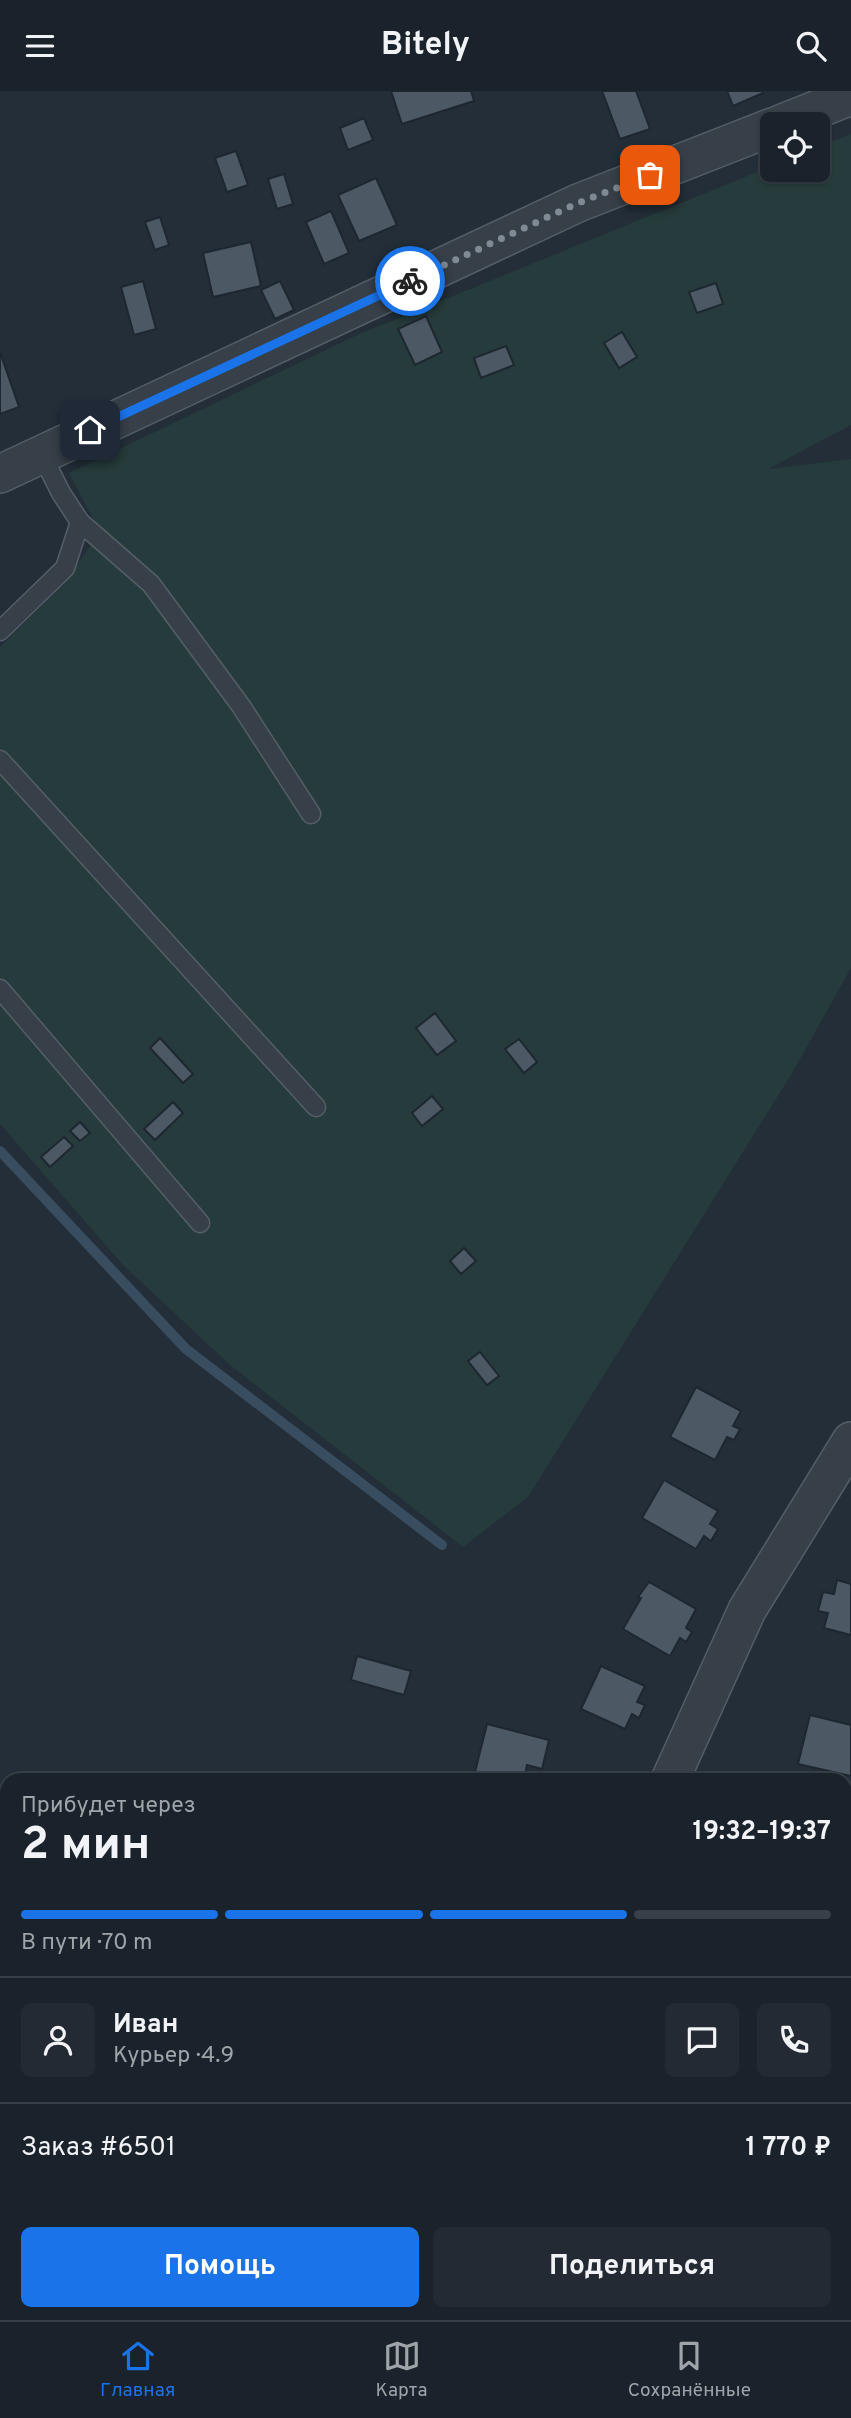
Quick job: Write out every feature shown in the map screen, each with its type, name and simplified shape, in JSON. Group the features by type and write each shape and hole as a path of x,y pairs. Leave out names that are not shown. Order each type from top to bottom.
{"street":[{"path":"810,112 851,96"},
{"path":"0,474 578,203 760,132"},
{"path":"673,1773 747,1610 851,1441"}],"lane":[{"path":"41,453 61,493 80,522 151,584 241,706 311,814"},
{"path":"0,631 65,568 80,522"},
{"path":"0,760 316,1107"},
{"path":"0,989 200,1223"}],"green space":[{"path":"851,134 851,425 768,469 851,459 851,968 791,1075 528,1497 463,1547 230,1365 123,1265 0,1124 0,647 63,585 100,532 69,473 357,335 760,171 760,182 830,182 830,143"}],"building":[{"path":"391,91 471,91 474,101 402,124"},
{"path":"602,91 636,91 650,129 620,139"},
{"path":"727,91 762,91 763,93 733,106"},
{"path":"364,118 373,140 348,150 340,128"},
{"path":"236,151 248,185 227,192 215,158"},
{"path":"284,174 293,204 277,209 268,179"},
{"path":"376,178 397,225 359,241 338,195"},
{"path":"331,211 349,253 324,264 306,222"},
{"path":"160,217 169,245 155,250 145,222"},
{"path":"251,242 261,286 213,297 203,253"},
{"path":"143,281 156,329 134,335 121,287"},
{"path":"280,281 294,310 275,319 261,290"},
{"path":"716,283 723,304 697,313 689,292"},
{"path":"426,316 442,352 415,365 398,329"},
{"path":"622,332 637,357 619,368 604,343"},
{"path":"506,346 514,365 481,378 474,358"},
{"path":"0,352 19,407 0,414"},
{"path":"435,1013 456,1041 437,1055 416,1028"},
{"path":"160,1038 193,1074 183,1083 150,1048"},
{"path":"519,1039 537,1062 524,1073 505,1049"},
{"path":"432,1096 443,1109 422,1126 412,1113"},
{"path":"173,1102 183,1113 155,1140 144,1129"},
{"path":"80,1122 90,1133 80,1141 70,1131"},
{"path":"64,1137 73,1146 50,1167 41,1157"},
{"path":"464,1248 476,1261 461,1274 450,1261"},
{"path":"480,1352 499,1376 487,1385 468,1361"},
{"path":"696,1387 741,1411 733,1426 740,1429 734,1440 727,1437 715,1460 670,1437"},
{"path":"664,1480 718,1511 710,1524 718,1529 711,1541 704,1536 696,1549 642,1518"},
{"path":"837,1580 851,1584 851,1635 824,1628 828,1613 818,1611 823,1592 834,1594"},
{"path":"649,1582 696,1609 686,1628 692,1632 686,1642 680,1638 670,1656 623,1629 641,1598 638,1597"},
{"path":"357,1656 411,1671 404,1695 351,1680"},
{"path":"601,1666 645,1686 637,1702 645,1705 639,1718 632,1714 625,1729 581,1709"},
{"path":"810,1715 851,1725 851,1773 838,1773 798,1764"},
{"path":"487,1724 549,1740 542,1769 527,1765 525,1773 475,1773"}],"waterway":[{"path":"0,1151 186,1349 442,1545"}],"way so far":[{"path":"410,281 578,203 650,175"}],"route":[{"path":"90,430 410,281"}]}
